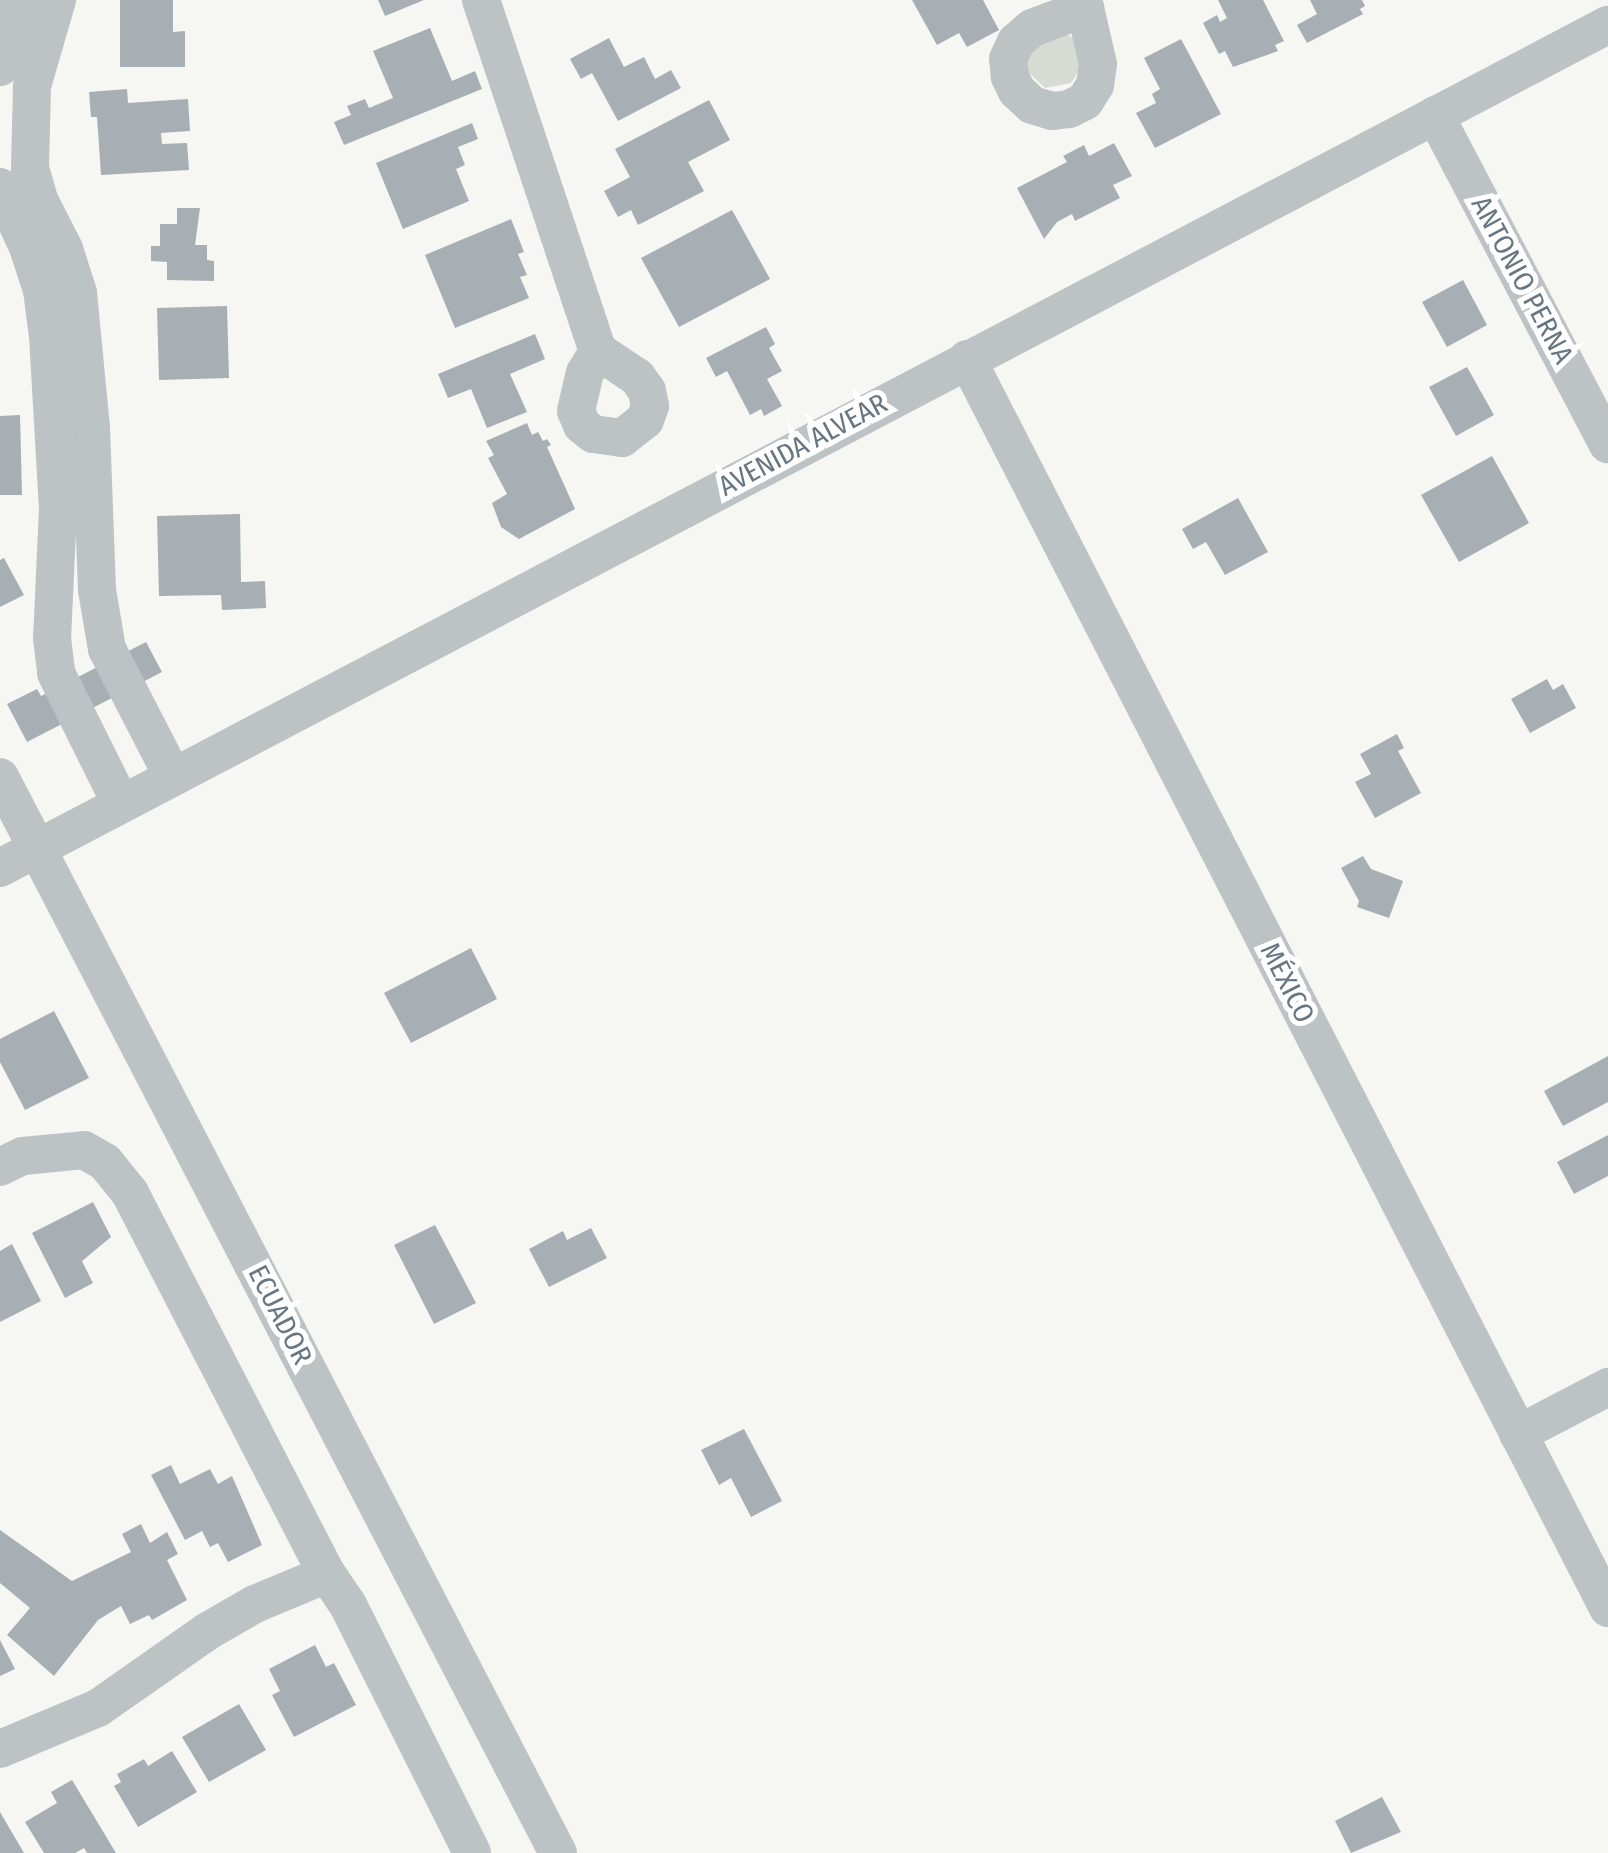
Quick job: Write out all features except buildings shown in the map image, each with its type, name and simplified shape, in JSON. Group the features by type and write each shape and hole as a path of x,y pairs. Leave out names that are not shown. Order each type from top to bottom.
{"street":[{"path":"0,68 20,0"},
{"path":"57,0 32,86 30,168 78,292 91,426 97,590 106,649 174,777"},
{"path":"482,0 598,351"},
{"name":"AVENIDA ALVEAR","path":"0,868 1608,24"},
{"name":"ANTONIO PERNA","path":"1435,115 1608,444"},
{"path":"0,187 32,261 48,336 58,508 52,638 56,672 121,804"},
{"name":"MÉXICO","path":"967,359 1608,1608"},
{"name":"ECUADOR","path":"0,777 558,1853"},
{"path":"0,1168 23,1156 84,1150 105,1162 130,1194 327,1574 348,1605 472,1853"},
{"path":"1518,1434 1608,1386"},
{"path":"0,1749 98,1708 208,1631 255,1604 327,1574"}],"shaded area":[{"path":"1066,33 1074,39 1081,67 1071,83 1045,88 1025,69 1029,43"}]}
